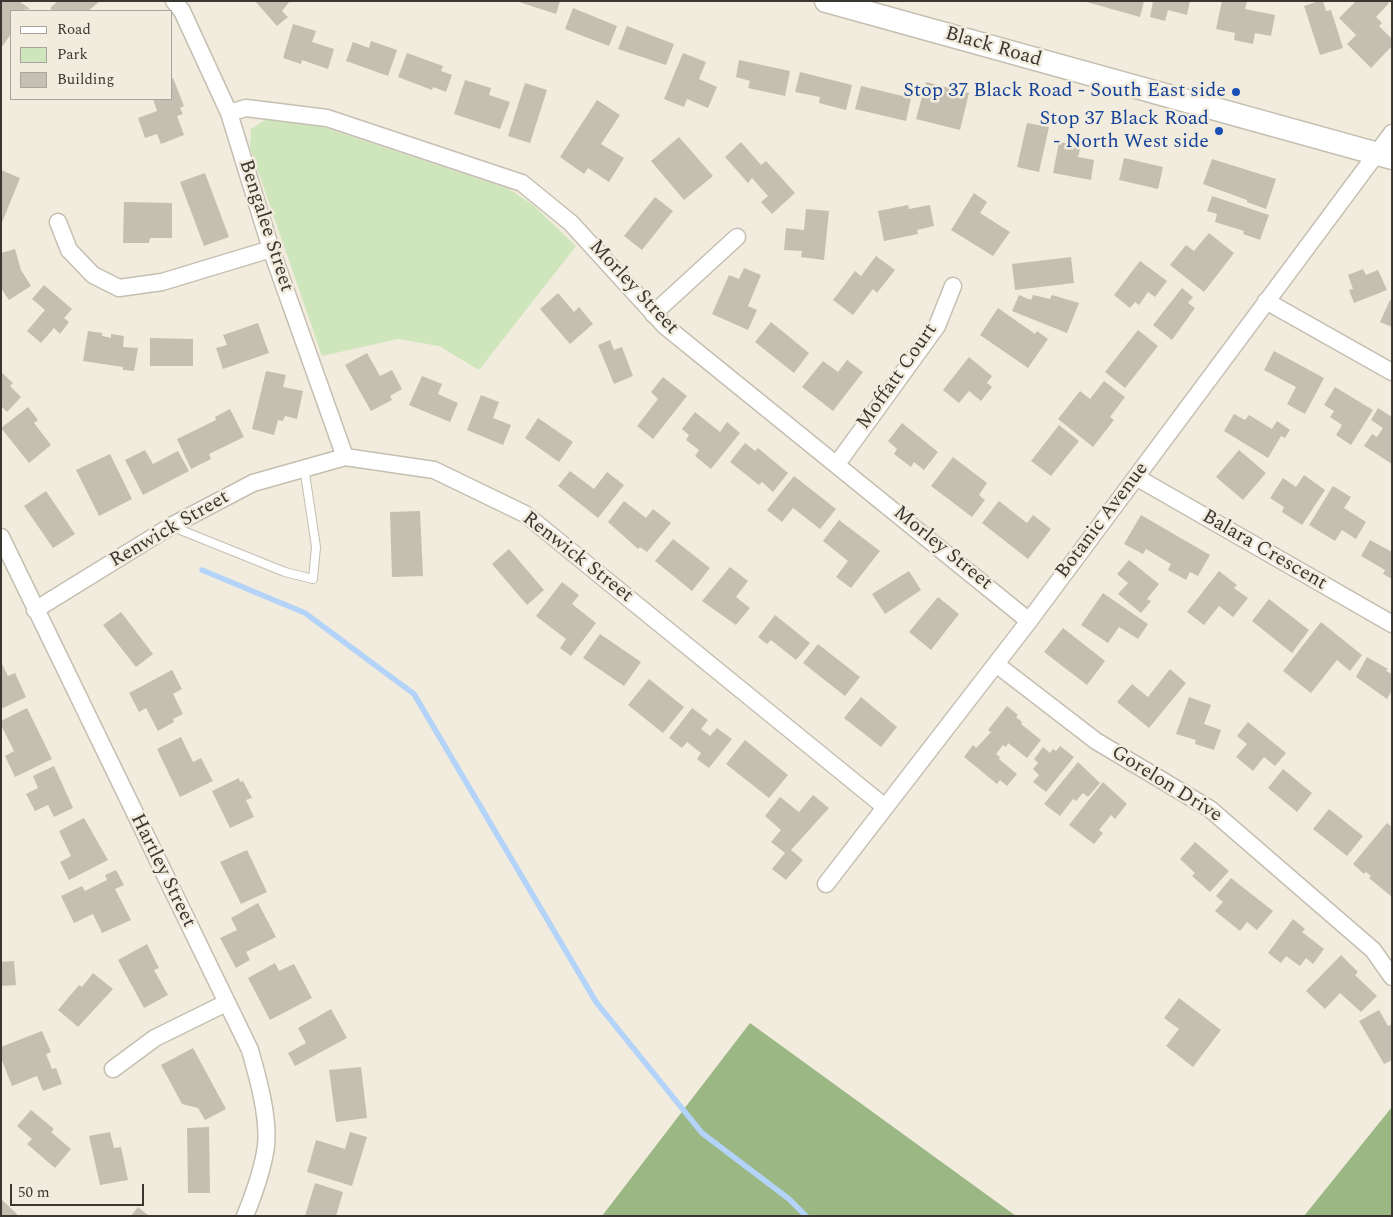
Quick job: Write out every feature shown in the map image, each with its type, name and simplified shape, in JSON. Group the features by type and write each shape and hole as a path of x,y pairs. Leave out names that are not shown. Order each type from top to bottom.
{"main road":[{"name":"Black Road","path":"826,1 1384,156"}],"street":[{"name":"Bengalee Street","path":"174,1 182,11 229,113 271,249 345,457"},
{"name":"Morley Street","path":"229,113 246,108 327,118 522,183 570,223 665,326 1029,621"},
{"name":"Botanic Avenue","path":"826,884 1029,621 1266,302 1384,156 1392,133"},
{"path":"58,222 69,250 93,275 120,288 162,282 271,249"},
{"path":"653,314 737,237"},
{"name":"Moffatt Court","path":"836,464 937,326 953,286"},
{"path":"1266,302 1392,372"},
{"name":"Renwick Street","path":"35,610 171,526 253,483 304,467 345,457 434,470 525,514 885,807"},
{"name":"Balara Crescent","path":"1136,477 1392,624"},
{"name":"Hartley Street","path":"1,537 250,1050 261,1092 266,1145 253,1196 245,1216"},
{"name":"Gorelon Drive","path":"996,664 1096,741 1210,809 1373,950 1392,977"},
{"path":"113,1069 155,1038 226,1003"}],"lane":[{"path":"171,526 285,572 313,579 316,547 304,467"}],"green space":[{"path":"293,117 507,188 532,204 576,246 479,370 439,346 398,339 322,356 250,148 251,129 268,118"},
{"path":"750,1023 1016,1216 602,1216"},
{"path":"1392,1107 1392,1216 1304,1216"}],"building":[{"path":"1,1 19,1 30,9 10,10 10,35 1,48"},
{"path":"58,1 100,1 89,10 52,10 50,8"},
{"path":"255,1 290,1 282,11 288,17 277,26"},
{"path":"516,1 560,1 556,14"},
{"path":"1083,1 1144,1 1140,17"},
{"path":"1153,1 1190,1 1187,15 1168,10 1165,21 1150,17"},
{"path":"1222,1 1247,1 1245,9 1275,15 1271,36 1255,33 1253,44 1234,40 1235,33 1216,29"},
{"path":"1323,1 1326,11 1331,10 1343,48 1320,55 1304,6"},
{"path":"1356,1 1387,1 1389,3 1376,17 1382,23 1379,26 1392,39 1392,46 1371,68 1347,44 1356,35 1339,18"},
{"path":"573,8 617,26 609,46 565,29"},
{"path":"293,24 316,31 312,42 334,49 328,69 302,60 301,64 283,58"},
{"path":"627,26 674,44 666,65 618,49"},
{"path":"371,41 397,50 388,76 346,61 353,42 369,48"},
{"path":"407,53 443,66 441,71 452,75 446,92 433,87 432,90 398,77"},
{"path":"683,53 706,62 699,79 717,87 708,108 687,99 684,107 664,99"},
{"path":"739,60 790,71 785,96 748,88 750,81 736,77"},
{"path":"800,72 852,85 846,110 819,103 820,97 795,92"},
{"path":"172,78 184,106 180,108 183,114 177,116 184,135 161,144 157,134 145,138 138,118 157,111 153,100 172,100"},
{"path":"465,80 491,88 489,95 510,102 500,129 454,114"},
{"path":"926,82 969,93 960,130 916,119"},
{"path":"525,83 547,90 530,143 508,136"},
{"path":"861,86 911,98 906,121 855,109"},
{"path":"597,100 620,115 601,144 624,158 609,182 588,168 584,174 560,157"},
{"path":"1027,123 1049,127 1039,172 1017,167"},
{"path":"679,137 713,176 684,200 651,161"},
{"path":"741,142 761,165 766,161 795,193 772,214 761,202 768,196 752,178 748,183 725,157"},
{"path":"1059,142 1081,146 1078,157 1094,160 1091,180 1053,173"},
{"path":"1124,158 1163,167 1158,189 1119,180"},
{"path":"1212,159 1276,179 1266,209 1203,184"},
{"path":"1,170 20,178 1,225"},
{"path":"205,173 229,237 204,246 180,182"},
{"path":"974,193 987,202 980,213 1010,232 993,256 951,230"},
{"path":"1212,196 1269,215 1260,240 1243,234 1244,231 1215,222 1217,214 1207,211"},
{"path":"655,197 673,211 642,250 624,236"},
{"path":"124,202 172,203 172,238 150,238 149,243 123,243"},
{"path":"908,205 909,209 930,205 934,226 917,230 918,234 884,241 878,211"},
{"path":"806,209 829,211 824,260 801,257 802,251 784,250 786,228 804,230"},
{"path":"1209,233 1234,253 1204,292 1170,265 1186,245 1194,251"},
{"path":"15,249 21,270 31,286 9,300 1,288 1,253"},
{"path":"876,256 895,270 877,293 873,289 853,315 833,300 855,271 861,276"},
{"path":"1071,257 1074,283 1015,290 1012,264"},
{"path":"1140,261 1167,281 1155,297 1148,292 1139,305 1135,302 1130,308 1114,295"},
{"path":"744,268 761,275 748,306 757,310 748,330 712,314 729,275 739,279"},
{"path":"1363,269 1366,275 1378,270 1387,290 1354,303 1349,290 1353,289 1348,275"},
{"path":"44,285 72,309 64,318 69,322 60,334 54,328 41,343 27,331 45,310 32,299"},
{"path":"1182,288 1193,297 1188,303 1195,308 1172,340 1153,325"},
{"path":"558,293 574,312 579,307 593,324 570,344 540,309"},
{"path":"1019,295 1031,300 1033,295 1050,299 1052,295 1079,303 1067,333 1012,311"},
{"path":"1390,300 1392,301 1392,327 1380,322"},
{"path":"998,308 1035,334 1037,331 1048,339 1028,368 980,335"},
{"path":"771,322 809,353 794,373 755,342"},
{"path":"258,323 269,353 223,369 216,348 227,345 223,335"},
{"path":"1138,330 1158,346 1125,388 1105,372"},
{"path":"88,331 102,333 102,336 111,338 111,334 124,336 123,347 138,348 134,371 123,370 123,367 83,361"},
{"path":"150,338 193,339 193,366 150,366"},
{"path":"610,340 614,350 622,347 633,376 614,384 598,345"},
{"path":"1274,351 1324,378 1305,414 1287,404 1296,387 1264,370"},
{"path":"367,353 380,376 392,370 402,389 390,396 392,400 371,411 345,365"},
{"path":"969,357 992,376 987,383 992,387 981,401 969,391 959,403 943,390"},
{"path":"847,360 863,372 833,411 802,387 823,361 838,372"},
{"path":"266,371 286,375 283,387 303,391 297,419 285,416 283,421 278,420 274,435 252,429"},
{"path":"1,372 13,383 10,386 21,397 7,412 1,406"},
{"path":"422,376 442,384 438,394 458,403 450,422 409,405"},
{"path":"663,377 687,396 653,439 637,426 658,399 651,392"},
{"path":"1104,381 1125,397 1110,417 1114,420 1093,447 1058,419 1080,391 1090,399"},
{"path":"1335,387 1373,410 1351,445 1336,435 1342,425 1330,417 1334,411 1324,405"},
{"path":"481,395 499,402 493,418 511,425 503,445 467,430"},
{"path":"28,407 38,420 34,423 51,445 29,463 1,428"},
{"path":"1378,408 1392,417 1392,464 1364,446 1372,434 1377,437 1383,428 1371,420"},
{"path":"230,409 244,437 209,454 211,459 191,469 177,439 216,420 215,417"},
{"path":"695,412 720,432 727,422 740,433 711,469 695,456 699,450 686,440 689,435 682,429"},
{"path":"1234,414 1245,420 1249,415 1272,429 1277,421 1290,430 1285,438 1281,436 1268,458 1224,431"},
{"path":"538,418 573,442 559,462 525,438"},
{"path":"902,423 938,452 924,470 914,462 911,467 894,454 897,449 888,441"},
{"path":"1059,425 1079,441 1051,476 1031,461"},
{"path":"745,443 755,451 758,448 788,473 773,492 762,482 759,485 730,462"},
{"path":"145,450 153,464 178,451 189,471 143,495 125,460"},
{"path":"1239,450 1266,473 1243,500 1216,477"},
{"path":"110,454 132,499 99,516 76,470"},
{"path":"953,457 987,483 979,495 985,500 972,517 931,486"},
{"path":"570,471 594,489 607,472 624,485 598,518 558,486"},
{"path":"1304,475 1325,490 1302,525 1282,512 1284,507 1270,498 1283,478 1296,487"},
{"path":"794,476 836,509 820,529 793,508 782,522 767,510"},
{"path":"1333,486 1351,497 1344,508 1366,522 1356,539 1342,530 1335,541 1309,525"},
{"path":"46,491 75,534 53,548 24,506"},
{"path":"624,501 646,518 653,509 671,523 647,552 640,547 638,549 608,522"},
{"path":"999,501 1027,523 1033,515 1051,529 1028,559 982,523"},
{"path":"420,511 423,576 392,577 390,512"},
{"path":"1141,515 1210,555 1198,576 1190,572 1186,580 1168,570 1171,564 1146,549 1143,554 1124,544"},
{"path":"839,520 880,551 851,588 836,577 848,561 823,541"},
{"path":"673,539 710,568 692,591 655,561"},
{"path":"1370,540 1392,552 1392,579 1383,574 1385,570 1361,556"},
{"path":"509,549 544,590 527,605 492,564"},
{"path":"1129,560 1159,584 1147,599 1151,601 1141,613 1118,594 1128,583 1117,574"},
{"path":"730,567 748,581 736,597 750,608 736,625 702,601"},
{"path":"909,571 921,590 885,614 872,594"},
{"path":"1219,571 1237,585 1234,588 1248,598 1233,617 1219,606 1204,625 1187,612"},
{"path":"562,582 579,595 572,604 596,623 571,656 560,648 566,639 536,616"},
{"path":"1103,593 1148,624 1138,639 1119,627 1108,643 1081,625"},
{"path":"938,597 959,614 931,650 909,632"},
{"path":"1269,599 1309,630 1292,653 1252,621"},
{"path":"121,612 153,654 136,667 103,625"},
{"path":"775,615 810,643 796,660 771,640 767,644 758,637"},
{"path":"1321,622 1362,655 1350,671 1337,660 1311,693 1283,671"},
{"path":"1063,628 1105,661 1087,685 1044,652"},
{"path":"600,634 641,662 624,686 583,658"},
{"path":"818,644 860,677 845,696 803,663"},
{"path":"1367,657 1388,669 1386,671 1392,674 1392,690 1387,699 1356,677"},
{"path":"1,662 8,676 15,673 26,697 1,709"},
{"path":"1170,669 1186,683 1149,728 1117,702 1132,684 1148,697"},
{"path":"172,670 182,689 173,694 183,714 173,719 174,722 158,731 146,708 139,712 129,693"},
{"path":"649,679 684,707 663,733 628,705"},
{"path":"861,697 897,727 881,747 844,718"},
{"path":"1189,697 1211,705 1204,724 1221,730 1214,750 1195,744 1196,740 1176,734"},
{"path":"1007,706 1018,715 1016,717 1022,722 1021,724 1041,740 1027,758 1008,743 1006,747 1003,745 996,754 1000,757 999,759 1017,774 1007,786 1000,780 997,784 964,757 973,745 976,748 991,732 988,730"},
{"path":"27,708 52,759 15,777 5,756 14,751 1,725 1,721"},
{"path":"692,708 708,720 701,729 710,736 717,728 732,739 709,768 697,759 701,753 687,742 682,748 669,738"},
{"path":"1248,722 1286,753 1275,766 1264,757 1253,771 1236,757 1247,744 1237,736"},
{"path":"181,737 193,762 201,758 213,781 180,797 157,749"},
{"path":"745,740 788,775 769,798 726,764"},
{"path":"1060,746 1074,757 1046,792 1033,782 1039,775 1033,769 1038,763 1034,759 1043,747 1050,753 1053,749 1056,751"},
{"path":"1078,762 1100,783 1088,797 1083,793 1076,801 1073,799 1060,816 1044,804"},
{"path":"54,766 73,808 54,817 48,805 35,811 26,794 38,788 33,776"},
{"path":"1283,769 1312,793 1297,812 1268,788"},
{"path":"239,778 240,782 243,781 252,798 246,800 254,817 230,828 212,791"},
{"path":"1103,782 1127,804 1115,819 1111,815 1099,830 1103,833 1094,844 1069,825"},
{"path":"813,795 829,808 791,850 803,860 786,880 772,869 785,853 771,842 781,830 765,816 780,797 799,812"},
{"path":"1329,809 1363,836 1347,856 1313,829"},
{"path":"84,818 108,860 69,880 60,862 71,856 59,831"},
{"path":"1387,823 1392,827 1392,897 1369,878 1371,876 1366,872 1364,874 1353,864"},
{"path":"1195,842 1229,871 1210,892 1192,876 1195,873 1180,859"},
{"path":"247,850 267,892 241,904 220,862"},
{"path":"116,870 124,885 115,889 131,920 102,933 93,914 74,923 61,896 82,886 85,891 107,880 105,875"},
{"path":"1231,878 1273,911 1257,930 1247,922 1240,931 1215,911 1223,902 1216,896"},
{"path":"258,903 276,937 246,952 250,960 236,968 220,938 237,930 231,918"},
{"path":"1293,919 1305,929 1302,932 1324,949 1313,964 1306,958 1300,966 1286,956 1281,963 1268,953"},
{"path":"147,944 159,968 154,970 168,995 144,1008 118,960"},
{"path":"1341,955 1358,972 1355,975 1377,996 1361,1012 1340,993 1325,1009 1306,991"},
{"path":"14,961 16,985 1,986 1,962"},
{"path":"275,963 279,971 294,964 312,998 270,1020 248,978"},
{"path":"93,973 113,989 78,1027 58,1010 79,985 82,987"},
{"path":"1179,998 1221,1030 1193,1067 1166,1046 1179,1029 1164,1018"},
{"path":"331,1009 347,1038 295,1066 288,1053 306,1043 298,1028"},
{"path":"1379,1010 1388,1026 1392,1024 1392,1060 1384,1064 1359,1021"},
{"path":"42,1031 51,1052 46,1054 52,1069 56,1068 62,1084 43,1091 37,1076 12,1086 1,1058 1,1047"},
{"path":"193,1048 226,1109 205,1120 198,1108 182,1104 161,1065"},
{"path":"361,1067 367,1118 336,1122 329,1070"},
{"path":"31,1110 54,1129 51,1132 71,1149 55,1168 27,1144 32,1139 17,1126"},
{"path":"209,1127 210,1193 188,1193 187,1128"},
{"path":"110,1132 114,1148 121,1147 128,1180 100,1185 89,1136"},
{"path":"350,1132 367,1137 352,1186 307,1172 316,1140 345,1149"},
{"path":"315,1183 343,1192 336,1216 305,1216"},
{"path":"1,1199 19,1216 1,1216"},
{"path":"138,1207 149,1216 131,1216"}],"waterway":[{"path":"202,570 305,613 414,694 596,1002 702,1133 789,1199 806,1216"}],"place":[{"name":"Stop 37 Black Road - South East side","path":"1236,92"},
{"name":"Stop 37 Black Road - North West side","path":"1219,131"}]}
